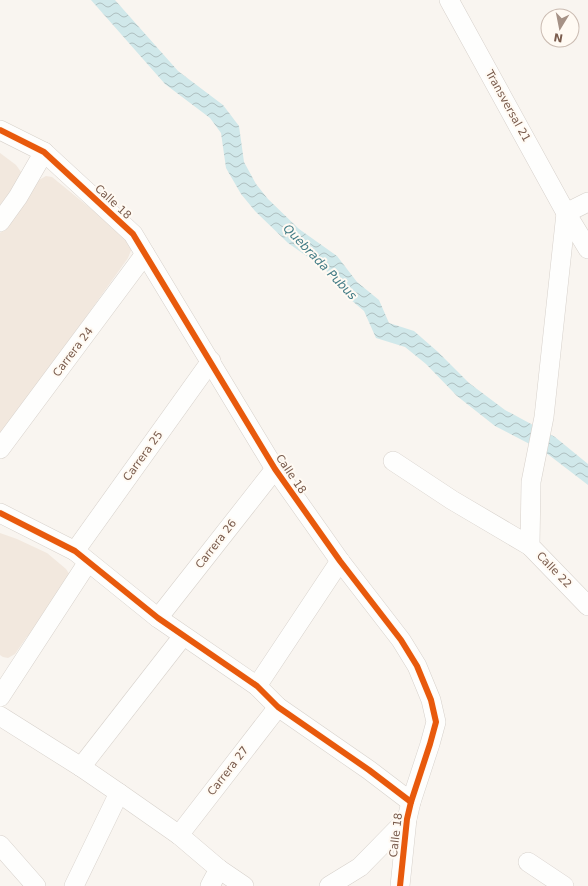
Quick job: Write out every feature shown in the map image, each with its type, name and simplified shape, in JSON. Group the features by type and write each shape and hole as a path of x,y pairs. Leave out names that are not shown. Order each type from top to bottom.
{"street":[{"name":"Transversal 21","path":"449,0 566,213 588,249"},
{"name":"Calle 18","path":"0,130 44,152 133,234 276,469 340,561 401,640 417,666 431,700 436,722 409,810 400,886"},
{"path":"0,222 18,197 44,152"},
{"path":"566,213 588,202"},
{"name":"Calle 22","path":"566,213 544,417 532,482 530,546 588,606"},
{"name":"Carrera 24","path":"0,449 145,254"},
{"name":"Carrera 25","path":"0,697 81,557 210,361"},
{"path":"394,461 452,500 530,546"},
{"name":"Carrera 26","path":"158,618 276,469"},
{"path":"0,513 81,557 158,618 257,686 278,707 369,770 409,810 360,867 329,886"},
{"path":"257,686 340,561"},
{"path":"81,767 183,636"},
{"name":"Carrera 27","path":"179,835 278,707"},
{"path":"0,716 119,793 179,835 219,869 244,886"},
{"path":"74,886 119,793"},
{"path":"0,845 36,886"},
{"path":"528,862 564,886"},
{"path":"210,886 219,869"}],"shaded area":[{"path":"0,153 16,165 21,172 20,179 0,205"},
{"path":"46,176 52,177 128,239 132,248 128,258 0,437 0,233 39,180"},
{"path":"0,533 47,553 66,569 70,575 50,612 26,638 15,654 8,658 0,655"}],"water":[{"name":"Quebrada Pubus","path":"91,0 115,0 178,71 223,105 239,126 244,162 256,184 268,199 299,229 337,256 357,282 379,300 389,323 414,331 438,352 469,383 505,410 555,437 588,464 588,485 545,452 495,426 457,396 426,364 405,347 376,338 364,311 344,294 325,269 288,243 255,211 241,194 226,168 221,133 210,118 165,84"}],"cycle path":[{"path":"0,130 44,152 133,234 275,469 340,561 401,640 417,666 431,700 436,722 407,819 400,886"},
{"path":"0,513 75,551 158,618 257,686 278,707 369,770 411,802"}]}
